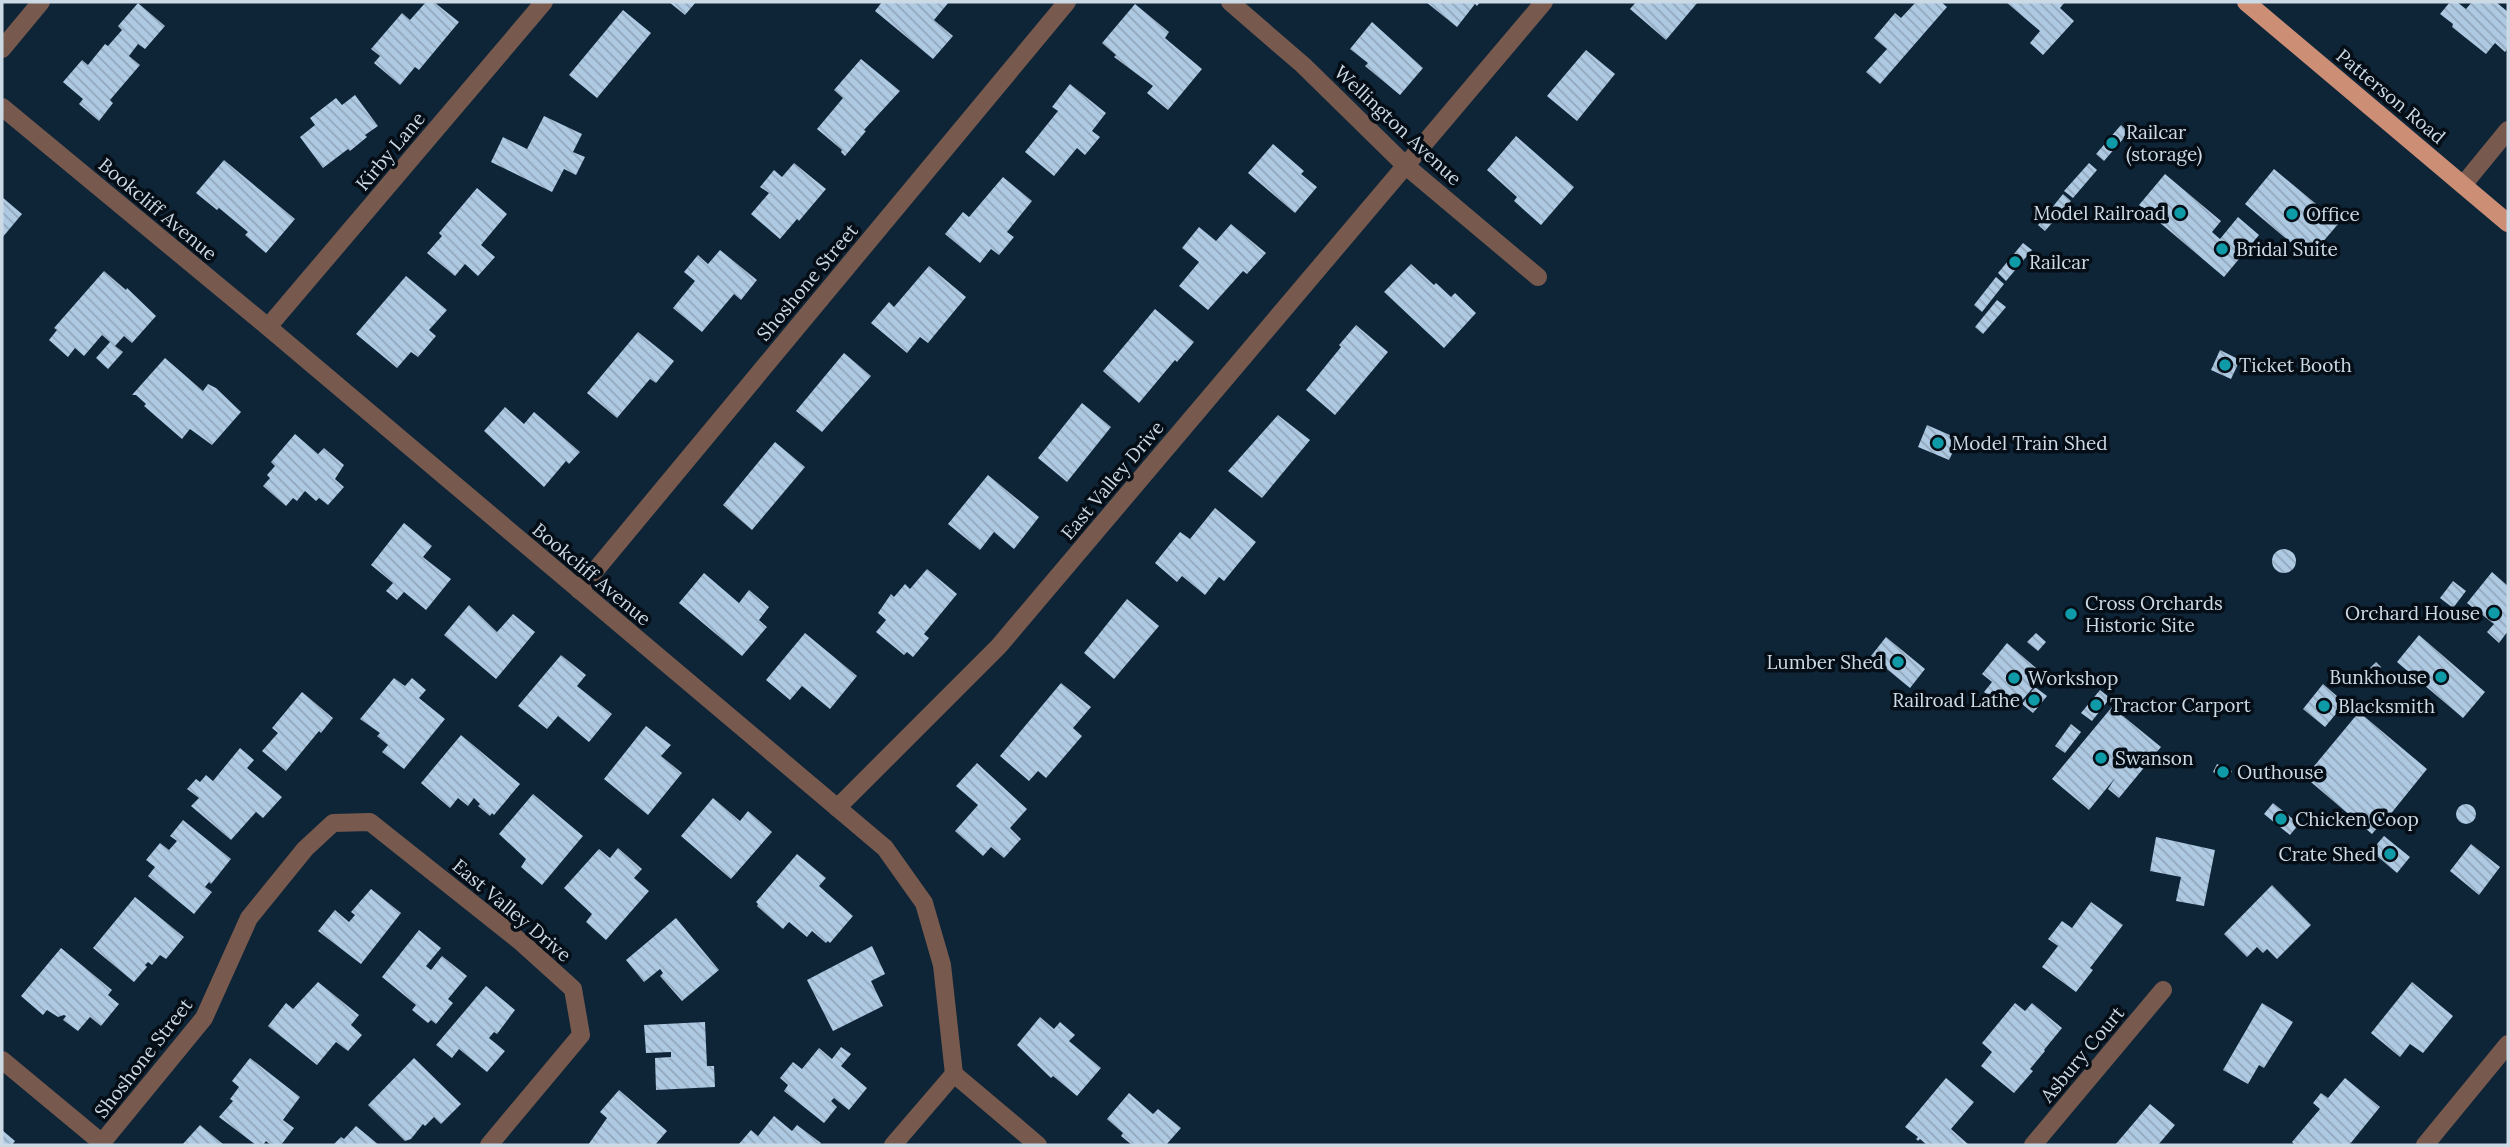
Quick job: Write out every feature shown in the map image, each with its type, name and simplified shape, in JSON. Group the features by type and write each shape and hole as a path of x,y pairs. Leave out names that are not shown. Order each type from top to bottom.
{"main road":[{"name":"Patterson Road","path":"2246,2 2508,223"}],"street":[{"path":"2,49 41,2"},
{"name":"Kirby Lane","path":"268,327 544,2"},
{"name":"Shoshone Street","path":"579,590 1067,2"},
{"name":"Wellington Avenue","path":"1230,2 1303,65 1406,166 1538,277"},
{"name":"East Valley Drive","path":"837,808 999,646 1544,2"},
{"name":"Bookcliff Avenue","path":"2,107 268,327 885,848 923,903 942,965 954,1073"},
{"path":"2463,184 2508,130"},
{"name":"East Valley Drive","path":"333,823 370,822 522,942 573,989 581,1035 489,1145"},
{"name":"Shoshone Street","path":"101,1144 204,1018 249,918 305,849 333,823"},
{"name":"Asbury Court","path":"2034,1145 2163,990"},
{"path":"2425,1145 2508,1044"},
{"path":"2,1060 101,1144"},
{"path":"894,1145 954,1073 1038,1145"}],"building":[{"path":"426,2 434,2 459,22 419,70 415,67 400,85 374,63 380,56 371,49 402,13 410,20"},
{"path":"669,2 696,2 685,15"},
{"path":"882,2 949,2 934,20 953,36 933,59 875,11"},
{"path":"1426,2 1480,2 1477,6 1475,4 1457,27"},
{"path":"1636,2 1698,2 1666,40 1630,9"},
{"path":"1916,2 1941,2 1947,7 1880,84 1866,72 1887,49 1874,38 1895,13 1901,18"},
{"path":"2006,2 2065,2 2060,8 2074,21 2043,55 2030,43 2040,31"},
{"path":"2450,2 2457,2 2466,9 2472,2 2496,2 2508,12 2508,48 2505,52 2495,43 2486,54 2452,27 2453,24 2440,14"},
{"path":"138,3 165,26 145,49 138,44 129,56 140,65 110,100 113,103 99,121 79,104 83,99 63,82 82,60 88,65 105,44 108,46 122,30 118,26"},
{"path":"1135,4 1169,32 1165,38 1202,69 1168,110 1147,93 1153,86 1114,57 1116,55 1102,43"},
{"path":"623,10 651,33 597,98 569,75"},
{"path":"1372,22 1423,68 1400,95 1365,66 1368,63 1350,49"},
{"path":"1586,50 1615,74 1577,121 1547,96"},
{"path":"861,59 900,91 864,130 866,131 845,156 842,150 817,129 843,98 834,90"},
{"path":"1070,84 1106,113 1092,131 1100,137 1085,155 1077,148 1054,176 1025,152 1058,111 1052,107"},
{"path":"355,95 378,126 350,151 348,149 323,168 300,137 315,125 310,118 336,98 342,105"},
{"path":"544,116 582,134 573,152 585,157 576,175 564,169 552,192 491,162 503,137 527,149"},
{"name":"Railcar (storage)","path":"2121,125 2129,132 2104,161 2096,154"},
{"path":"1516,136 1574,187 1541,225 1514,201 1517,197 1487,170"},
{"path":"1273,144 1304,171 1301,174 1317,187 1295,213 1248,173"},
{"path":"224,160 295,219 266,253 245,235 248,232 196,193"},
{"path":"794,163 826,189 780,239 751,214 769,193 760,187 774,170 782,177"},
{"name":"Railcar (storage)","path":"2089,163 2097,170 2073,198 2064,191"},
{"name":"Office","path":"2274,169 2339,223 2309,258 2245,204"},
{"name":"Model Railroad","path":"2165,174 2221,221 2212,232 2220,239 2238,217 2259,235 2224,277 2139,205"},
{"path":"1003,177 1032,201 1007,232 1014,237 999,255 991,249 980,263 945,234 963,212 969,217"},
{"path":"477,188 507,214 481,245 495,257 478,276 465,264 455,276 427,253 442,236 439,233"},
{"path":"2063,194 2071,201 2045,231 2038,225"},
{"path":"2,197 22,214 2,238"},
{"path":"1231,224 1266,253 1247,274 1243,271 1208,310 1179,286 1199,262 1182,248 1199,227 1216,241"},
{"name":"Railcar","path":"2023,243 2032,250 2006,281 1998,273"},
{"path":"720,250 757,280 741,300 734,294 702,332 673,308 695,281 684,272 698,255 708,264"},
{"path":"1411,264 1451,297 1455,293 1476,313 1444,348 1384,292"},
{"path":"929,266 966,297 928,343 920,337 907,353 871,323 889,302 894,307"},
{"path":"104,271 126,290 127,288 156,316 132,343 124,336 115,346 123,352 108,369 96,358 110,342 102,335 84,356 75,348 68,357 49,340 57,330 54,328"},
{"path":"406,276 447,310 429,330 436,336 418,357 411,352 397,368 356,334"},
{"name":"Railcar","path":"1996,277 2004,284 1982,312 1974,305"},
{"name":"Railcar","path":"1997,300 2006,307 1983,334 1975,327"},
{"path":"1155,309 1194,342 1139,403 1103,371"},
{"path":"1356,325 1388,352 1335,415 1306,390"},
{"path":"638,332 674,361 656,383 650,379 617,418 587,393"},
{"name":"Ticket Booth","path":"2220,350 2240,360 2231,379 2211,370"},
{"path":"844,353 871,376 822,432 796,411"},
{"path":"165,358 203,391 208,384 216,388 241,412 212,445 190,429 182,439 144,406 146,404 136,395 132,395"},
{"path":"1082,403 1111,427 1067,482 1038,458"},
{"path":"505,407 524,424 534,412 580,452 569,464 566,461 544,487 484,431"},
{"path":"1278,415 1310,440 1262,498 1228,471"},
{"name":"Model Train Shed","path":"1927,425 1959,439 1949,460 1918,447"},
{"path":"295,434 318,454 324,448 344,465 335,479 344,487 328,505 319,498 316,501 305,491 297,501 293,498 286,506 263,486 270,478 267,475 275,466 271,462"},
{"path":"775,442 805,467 752,530 723,505"},
{"path":"988,475 1039,517 1014,549 994,532 980,550 948,524"},
{"path":"1215,508 1256,542 1224,581 1219,577 1205,595 1182,576 1177,582 1155,563 1180,532 1190,539"},
{"path":"404,523 432,546 423,557 451,579 426,610 404,592 397,600 386,591 393,583 371,565"},
{"path":"2284,549 2295,556 2296,561 2289,572 2284,573 2273,566 2272,561 2279,550"},
{"path":"927,569 957,594 924,634 929,638 913,657 907,652 904,655 876,632 886,620 878,613 891,594 894,597 905,584 910,589"},
{"name":"Orchard House","path":"2492,572 2508,586 2508,631 2499,643 2487,632 2494,624 2467,603"},
{"path":"704,573 739,603 749,590 769,607 759,620 767,627 742,656 679,603"},
{"path":"2453,581 2466,591 2453,608 2440,598"},
{"path":"1127,599 1159,626 1114,679 1084,653"},
{"path":"469,605 497,632 513,614 535,632 496,679 444,635"},
{"path":"805,633 857,676 830,709 802,686 790,700 766,680"},
{"path":"2036,633 2046,642 2038,651 2027,642"},
{"name":"Bunkhouse","path":"2419,635 2485,692 2463,718 2397,662"},
{"name":"Lumber Shed","path":"1886,637 1925,669 1910,688 1871,656"},
{"name":"Workshop","path":"2007,643 2044,675 2019,704 2014,700 2005,710 1984,692 1992,682 1982,674"},
{"path":"561,655 586,675 577,686 612,714 589,742 558,716 547,729 518,706"},
{"path":"2376,662 2381,667 2376,673 2370,668"},
{"path":"2367,672 2373,677 2368,682 2363,677"},
{"path":"394,678 405,686 412,678 426,690 419,698 445,719 404,769 382,752 388,745 377,736 380,733 360,719"},
{"path":"1061,683 1091,707 1073,728 1082,736 1046,778 1038,771 1029,781 1000,756"},
{"name":"Blacksmith","path":"2323,684 2345,703 2325,727 2303,709"},
{"name":"Railroad Lathe","path":"2035,687 2047,696 2033,713 2022,704"},
{"name":"Tractor Carport","path":"2100,690 2110,698 2092,721 2081,713"},
{"path":"302,692 333,718 286,771 262,751 278,733 272,728"},
{"name":"Swanson","path":"2112,707 2161,747 2119,798 2108,789 2115,778 2089,810 2052,779"},
{"path":"2359,712 2427,769 2372,834 2305,777"},
{"name":"Tractor Carport","path":"2071,724 2081,732 2065,753 2055,746"},
{"path":"646,726 671,745 661,756 682,773 648,815 604,779"},
{"path":"461,735 520,784 494,815 492,813 490,816 478,806 480,804 474,798 468,806 458,798 450,808 421,783"},
{"path":"240,748 254,760 247,768 282,797 263,818 256,812 231,840 191,806 199,798 187,789 196,779 200,782 206,775 213,781"},
{"path":"977,763 1027,809 1010,828 1021,839 1004,858 991,847 983,856 955,831 978,805 956,786"},
{"name":"Outhouse","path":"2217,764 2232,771 2228,779 2213,772"},
{"path":"533,794 583,836 542,885 521,867 526,859 499,834"},
{"path":"713,798 740,821 748,811 772,832 731,879 681,836"},
{"name":"Chicken Coop","path":"2273,803 2299,824 2290,835 2264,814"},
{"path":"2466,804 2473,807 2476,814 2473,821 2466,824 2459,821 2456,814 2459,807"},
{"path":"183,820 231,859 211,884 209,882 205,887 212,892 194,914 148,876 155,867 146,860 160,843 169,850 177,841 170,836"},
{"name":"Crate Shed","path":"2384,836 2410,857 2397,873 2371,851"},
{"path":"2156,837 2215,850 2204,906 2176,901 2181,877 2150,871"},
{"path":"2471,844 2500,867 2479,895 2450,871"},
{"path":"618,848 642,869 634,878 649,891 606,940 586,922 592,914 564,888 599,849 610,858"},
{"path":"797,854 826,878 819,886 853,916 830,943 826,943 812,931 807,937 789,922 783,929 757,906 756,902"},
{"path":"2272,885 2311,925 2277,959 2267,949 2263,953 2257,947 2247,957 2224,934"},
{"path":"371,889 401,913 361,964 318,931 335,910 349,922 355,915 351,912"},
{"path":"135,897 184,937 166,959 160,955 152,965 148,962 134,982 93,948"},
{"path":"2091,902 2123,925 2090,968 2093,970 2076,992 2042,967 2058,946 2048,939 2062,921 2072,928"},
{"path":"676,918 719,970 682,1001 660,976 663,973 660,969 644,982 626,960"},
{"path":"419,930 441,948 426,966 431,970 442,956 467,976 448,999 453,1003 436,1024 431,1020 428,1023 412,1010 416,1005 382,977"},
{"path":"872,946 885,974 871,981 883,1006 833,1031 807,980"},
{"path":"61,948 112,990 108,995 119,1004 101,1026 90,1017 78,1031 63,1020 66,1016 58,1017 47,1010 43,1015 21,996"},
{"path":"318,982 359,1015 351,1025 362,1035 348,1051 336,1042 317,1065 268,1026 286,1003 293,1009"},
{"path":"2412,982 2453,1016 2423,1053 2410,1044 2400,1057 2371,1033"},
{"path":"486,986 515,1010 497,1034 494,1032 489,1038 505,1051 487,1072 459,1049 452,1058 436,1045"},
{"path":"2015,1003 2025,1011 2032,1003 2062,1028 2030,1069 2033,1071 2014,1093 1981,1066 1992,1052 1982,1043"},
{"path":"2262,1003 2293,1022 2264,1068 2259,1065 2248,1084 2223,1070"},
{"path":"1040,1017 1054,1029 1060,1022 1075,1035 1069,1041 1101,1068 1077,1096 1053,1076 1051,1078 1017,1045"},
{"path":"705,1022 707,1066 714,1066 715,1087 656,1090 655,1058 671,1057 671,1052 646,1053 644,1025"},
{"path":"841,1047 851,1054 841,1066 867,1088 849,1110 834,1098 831,1101 837,1107 824,1123 784,1091 788,1085 780,1078 793,1062 802,1069 819,1048 832,1059"},
{"path":"250,1058 300,1097 283,1120 294,1128 281,1145 271,1145 266,1141 263,1145 256,1145 219,1117 233,1101 230,1099 239,1087 232,1081"},
{"path":"414,1058 461,1104 441,1124 434,1117 425,1126 423,1124 411,1139 405,1141 368,1105"},
{"path":"1946,1078 1974,1102 1951,1129 1969,1145 1927,1145 1920,1139 1918,1141 1918,1137 1905,1127"},
{"path":"2345,1078 2380,1107 2350,1144 2352,1145 2295,1145 2292,1142 2320,1109 2313,1103 2321,1093 2328,1098"},
{"path":"619,1090 667,1131 655,1145 588,1145 607,1118 600,1112"},
{"path":"1129,1093 1153,1114 1158,1109 1181,1128 1166,1145 1132,1145 1107,1119"},
{"path":"2150,1104 2175,1125 2158,1145 2115,1145"},
{"path":"774,1116 792,1131 797,1125 821,1143 738,1145 751,1130 758,1136"},
{"path":"200,1125 224,1145 182,1145"},
{"path":"356,1126 379,1145 333,1145 341,1137 344,1139"},
{"path":"2,1130 15,1141 12,1145 2,1145"}],"place":[{"name":"Railcar (storage)","path":"2112,143"},
{"name":"Model Railroad","path":"2180,213"},
{"name":"Office","path":"2292,214"},
{"name":"Bridal Suite","path":"2222,249"},
{"name":"Railcar","path":"2015,262"},
{"name":"Ticket Booth","path":"2225,365"},
{"name":"Model Train Shed","path":"1938,443"},
{"name":"Orchard House","path":"2494,613"},
{"name":"Cross Orchards Historic Site","path":"2071,614"},
{"name":"Lumber Shed","path":"1898,662"},
{"name":"Bunkhouse","path":"2441,677"},
{"name":"Workshop","path":"2014,678"},
{"name":"Railroad Lathe","path":"2034,700"},
{"name":"Tractor Carport","path":"2096,705"},
{"name":"Blacksmith","path":"2324,706"},
{"name":"Swanson","path":"2101,758"},
{"name":"Outhouse","path":"2223,772"},
{"name":"Chicken Coop","path":"2281,819"},
{"name":"Crate Shed","path":"2390,854"}]}
